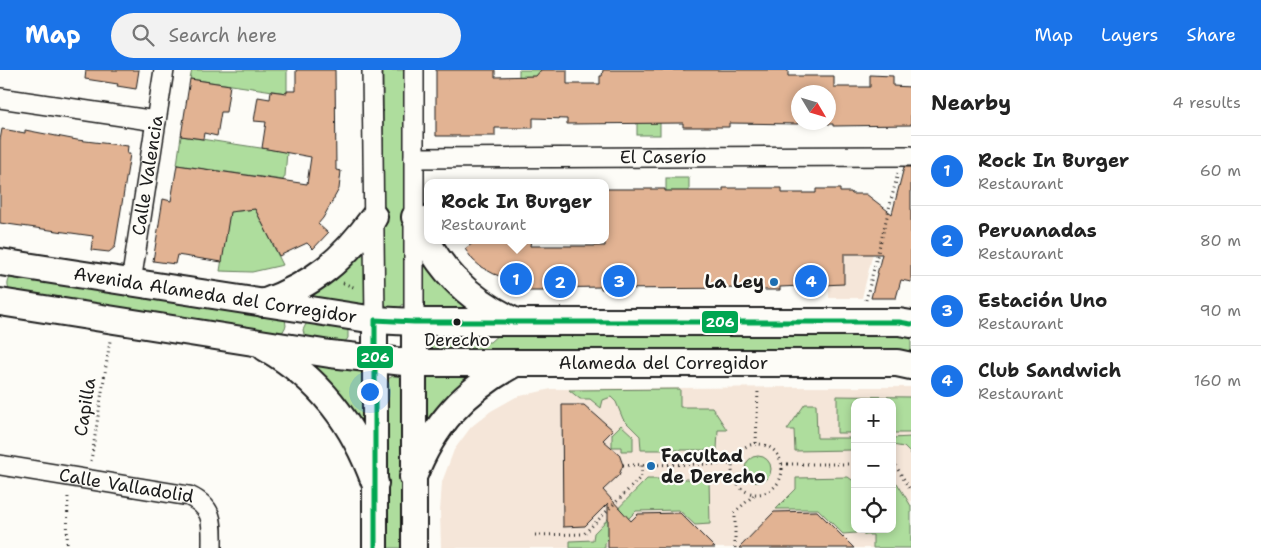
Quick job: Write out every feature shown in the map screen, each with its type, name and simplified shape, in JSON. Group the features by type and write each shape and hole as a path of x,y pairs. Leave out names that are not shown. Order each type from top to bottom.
{"main road":[{"path":"264,303 298,288 324,272 343,256 374,217"},
{"path":"415,217 424,238"},
{"path":"428,244 447,272 462,287 497,312 517,322"},
{"name":"Avenida Alameda del Corregidor","path":"0,262 375,320 414,322 899,322 911,324"},
{"path":"0,302 256,343 375,360 414,363"},
{"path":"292,348 298,308"},
{"path":"256,343 278,355 298,370 317,386 332,403 358,441 375,483"},
{"name":"Alameda del Corregidor","path":"414,363 897,363 911,366"},
{"path":"413,477 428,443 450,412 479,385 515,364"}],"street":[{"name":"Calle Valencia","path":"131,282 164,70"},
{"path":"372,70 375,548"},
{"path":"414,70 414,548"},
{"path":"0,98 156,121"},
{"name":"El Caserío","path":"414,158 906,156"},
{"name":"Calle Valladolid","path":"0,466 190,496 199,501 209,511 212,522 212,548"}],"path":[{"path":"860,323 906,156"},
{"name":"Capilla","path":"88,479 110,339"},
{"path":"756,443 758,391"},
{"path":"756,443 765,444 772,448 778,454 782,464 781,478 777,486 763,494 754,495 739,488 734,481 732,464 740,450 756,443"},
{"path":"623,465 732,464"},
{"path":"782,464 851,464"},
{"path":"535,535 584,534 641,477 642,465"},
{"path":"896,466 911,491"},
{"path":"67,548 68,476"},
{"path":"735,548 735,512 754,495"}],"shaded area":[{"path":"829,236 877,236 862,298 829,298"},
{"name":"Facultad de Derecho","path":"911,387 911,548 441,548 440,512 442,482 454,450 471,427 491,411 516,397 551,389"}],"green space":[{"path":"192,70 287,70 287,93 190,79"},
{"path":"383,70 406,70 404,303 399,309 387,308 384,302"},
{"path":"519,70 543,70 543,76 519,77"},
{"path":"637,76 660,76 660,135 637,135"},
{"path":"181,136 287,152 285,176 283,180 177,165"},
{"path":"666,178 689,178 689,237 666,237"},
{"path":"255,209 283,265 252,272 220,271 230,210"},
{"path":"361,249 364,250 365,254 365,301 363,305 309,298 308,295"},
{"path":"427,264 475,310 424,311 424,268"},
{"path":"11,276 285,318 286,326 282,333 10,292 8,284"},
{"path":"308,320 346,326 348,338 345,342 305,338 303,330"},
{"path":"500,333 911,333 911,354 427,354 424,347 430,343 490,342"},
{"path":"300,359 363,371 363,428"},
{"path":"427,374 475,375 425,425 425,376"},
{"path":"393,376 398,376 404,381 405,548 385,548 386,380"},
{"path":"680,389 680,407 712,407 727,430 718,430 717,450 641,450 640,436 623,419 616,402 611,397 603,400 601,408 590,399 580,399 569,390"},
{"path":"837,396 911,397 911,433 896,433 896,398 851,398 851,433 837,433"},
{"path":"805,404 816,404 817,438 851,438 851,450 795,451 794,430 787,430"},
{"path":"621,425 633,436 633,451 621,451 621,447 612,447 612,434"},
{"path":"911,437 911,454 904,447 896,446 896,438"},
{"path":"758,456 767,460 771,469 767,478 758,482 749,478 745,469 749,460"},
{"path":"848,477 851,479 851,533 856,533 843,534 818,509 776,509 796,489 796,478"},
{"path":"647,479 709,479 710,524 695,525 679,510 636,511 605,542 605,548 570,548 570,541 593,540 594,533"},
{"path":"897,483 911,506 911,548 873,548 873,535 864,535 864,533 896,533"}],"building":[{"path":"86,70 139,70 136,89 85,79"},
{"path":"296,70 335,70 336,170 341,171 339,189 318,224 328,233 313,249 307,243 279,256 255,209 230,212 222,262 177,255 175,264 153,261 163,199 171,201 177,165 307,184 311,157 262,148 266,122 254,121 258,97 270,99 271,91 287,93 287,91 296,91"},
{"path":"436,70 495,70 495,77 536,76 541,70 567,70 567,84 600,84 600,76 602,76 603,70 788,70 788,76 834,76 834,85 791,85 791,124 729,123 729,127 683,127 683,123 567,124 567,119 533,118 533,128 495,128 495,136 436,136"},
{"path":"870,75 893,76 893,86 911,87 911,125 836,126 836,87 870,87"},
{"path":"190,79 230,85 226,112 221,112 217,136 204,133 203,139 181,136"},
{"path":"2,129 25,133 25,130 77,140 128,146 127,154 130,154 115,247 109,252 91,250 93,236 0,223 0,140"},
{"path":"904,167 911,167 911,282 901,280 896,298 871,298 882,254 844,254 844,284 780,287 780,290 755,290 756,288 601,289 601,287 544,288 544,291 525,291 507,283 508,279 481,267 465,249 472,244 605,246 605,244 609,244 609,189 723,191 723,188 782,188 782,193 816,193 816,189 840,189 840,192 866,194 892,214"},
{"path":"562,405 584,405 613,430 603,440 619,454 623,465 619,475 603,490 631,521 638,514 680,513 715,548 608,548 608,503 585,526 563,527"},
{"path":"817,511 854,548 739,548 774,512"}],"transit line":[{"name":"206","path":"375,548 375,320 414,322 899,322 911,324"}],"place":[{"name":"Rock In Burger","path":"516,279"},
{"name":"Estación Uno","path":"619,281"},
{"name":"Club Sandwich","path":"811,281"},
{"name":"Peruanadas","path":"560,282"},
{"name":"La Ley","path":"774,282"},
{"name":"Derecho","path":"457,322"},
{"name":"Facultad de Derecho","path":"651,466"}]}
